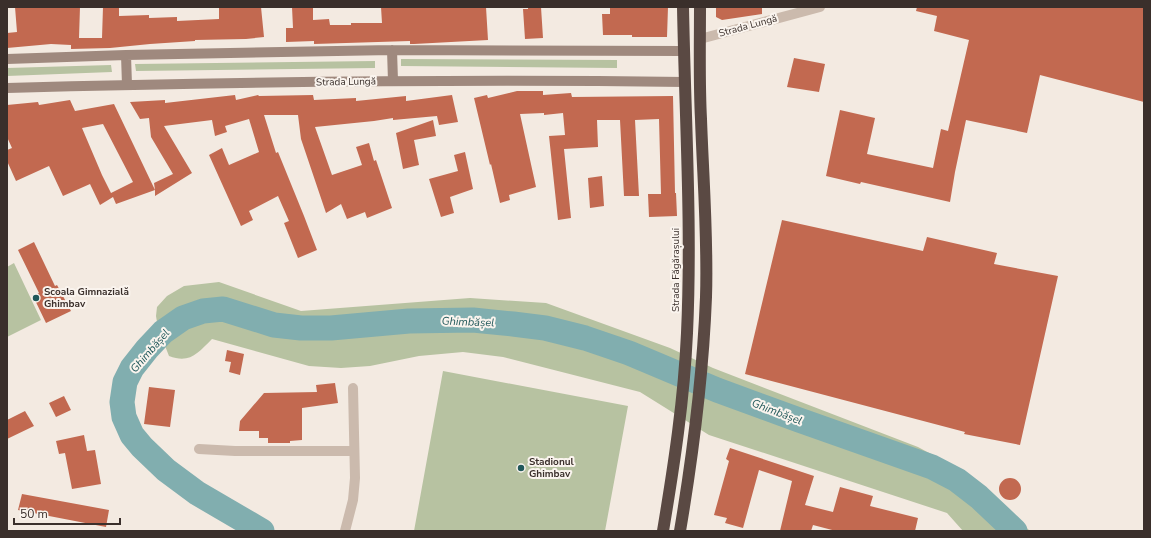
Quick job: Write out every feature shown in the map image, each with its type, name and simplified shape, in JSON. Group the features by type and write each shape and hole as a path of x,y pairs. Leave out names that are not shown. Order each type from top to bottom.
{"highway":[{"name":"Strada Făgărașului","path":"663,531 679,434 684,389 687,335 689,240 683,7"},
{"path":"680,531 694,438 706,296 706,240 700,118 700,7"}],"street":[{"name":"Strada Lungă","path":"700,39 820,7"},
{"path":"7,59 126,55 392,50 684,51"},
{"path":"392,50 393,81"},
{"path":"126,55 127,85"},
{"name":"Strada Lungă","path":"7,88 393,81 685,82"},
{"path":"345,531 353,500 355,478 353,388"},
{"path":"199,449 235,451 354,451"}],"green space":[{"path":"401,59 617,60 617,68 401,66"},
{"path":"375,61 375,68 136,71 135,64"},
{"path":"111,65 112,72 7,76 7,68"},
{"path":"14,263 41,320 7,337 7,267"},
{"path":"219,282 301,311 470,298 546,303 670,348 713,368 918,447 968,474 1030,531 963,531 947,513 709,435 640,392 503,357 463,352 419,356 370,366 341,368 309,366 212,339 198,353 188,358 183,359 169,356 158,328 156,316 157,307 167,296 184,286"},
{"name":"Stadionul Ghimbav","path":"443,371 628,406 605,531 414,531"}],"building":[{"path":"15,7 80,7 79,38 102,38 103,7 119,7 119,16 149,15 149,18 177,17 177,21 219,19 219,7 261,7 264,37 246,39 195,40 110,48 71,49 71,45 51,44 7,48 7,33 17,32"},
{"path":"292,7 313,7 313,20 329,19 330,25 351,25 351,23 382,23 381,7 486,7 488,40 414,44 410,44 410,41 314,44 314,41 286,42 286,28 293,28"},
{"path":"528,7 541,7 543,38 525,39 523,9 528,9"},
{"path":"610,7 668,7 667,37 603,35 602,14 610,14"},
{"path":"716,7 762,7 762,14 722,20 716,17"},
{"path":"917,7 1144,7 1144,102 1040,75 1027,133 966,120 950,202 861,182 860,184 826,176 840,110 875,118 867,154 933,168 941,129 948,131 969,40 934,31 937,16 916,11"},
{"path":"794,58 825,64 819,92 787,87"},
{"path":"517,91 543,91 543,95 571,93 572,97 673,96 675,193 677,216 649,217 648,194 661,194 659,119 635,120 639,196 624,196 620,120 597,120 598,147 564,149 571,218 558,220 549,136 565,135 563,113 544,115 544,113 520,114 536,187 509,195 510,200 500,203 474,98 487,95 488,98"},
{"path":"235,95 236,100 258,95 313,95 314,100 356,98 356,101 406,96 406,101 452,95 458,122 439,125 437,116 393,120 393,118 315,127 332,175 362,165 356,147 369,143 374,161 376,160 392,208 367,218 365,212 347,219 341,204 326,213 301,139 298,115 264,115 276,153 278,152 317,250 298,258 284,223 289,221 278,196 249,211 253,220 241,226 209,155 222,148 229,165 259,152 249,119 225,126 227,132 215,136 212,120 164,126 192,173 155,196 154,183 173,174 151,137 149,118 140,119 130,102 165,100 165,103"},
{"path":"70,100 75,111 114,104 155,190 116,204 113,197 100,205 90,184 63,196 49,166 16,181 7,161 7,150 12,148 7,137 7,105 38,102 39,105","holes":["103,124 133,182 111,193 82,128"]},
{"path":"433,120 436,136 414,140 419,165 403,169 396,133"},
{"path":"465,152 473,189 450,197 454,213 441,217 429,179 458,171 454,155"},
{"path":"602,176 604,206 590,208 588,178"},
{"path":"782,220 923,251 927,237 997,253 994,264 1058,276 1020,445 964,434 965,432 745,374"},
{"path":"34,242 55,286 57,285 71,311 46,323 33,296 39,293 18,250"},
{"path":"227,350 244,354 240,375 229,372 231,362 225,361"},
{"path":"335,383 338,403 302,408 302,440 290,441 290,443 268,443 268,438 259,438 259,431 239,431 240,421 264,393 317,392 316,385"},
{"path":"149,387 175,390 170,427 144,424"},
{"path":"64,396 71,410 56,417 49,403"},
{"path":"25,411 34,426 7,439 7,420"},
{"path":"84,435 87,451 95,450 101,484 72,489 65,453 59,454 56,441"},
{"path":"730,448 814,476 805,505 833,512 840,487 873,496 870,506 918,518 915,531 836,531 813,525 811,531 780,531 792,481 759,470 743,528 725,523 727,518 714,515 729,461 726,459"},
{"path":"1006,478 1014,478 1021,485 1021,493 1014,500 1006,500 999,493 999,485"},
{"path":"22,494 109,510 106,527 18,510"}],"waterway":[{"name":"Ghimbășel","path":"262,531 197,493 166,470 132,435 124,417 122,402 125,382 132,368 163,332 183,318 203,311 223,309 274,325 301,328 331,328 409,321 473,320 545,328 585,338 629,353 717,390 932,467 957,480 979,497 1015,531"}],"place":[{"name":"Scoala Gimnazială Ghimbav","path":"36,298"},
{"name":"Stadionul Ghimbav","path":"521,468"}]}
